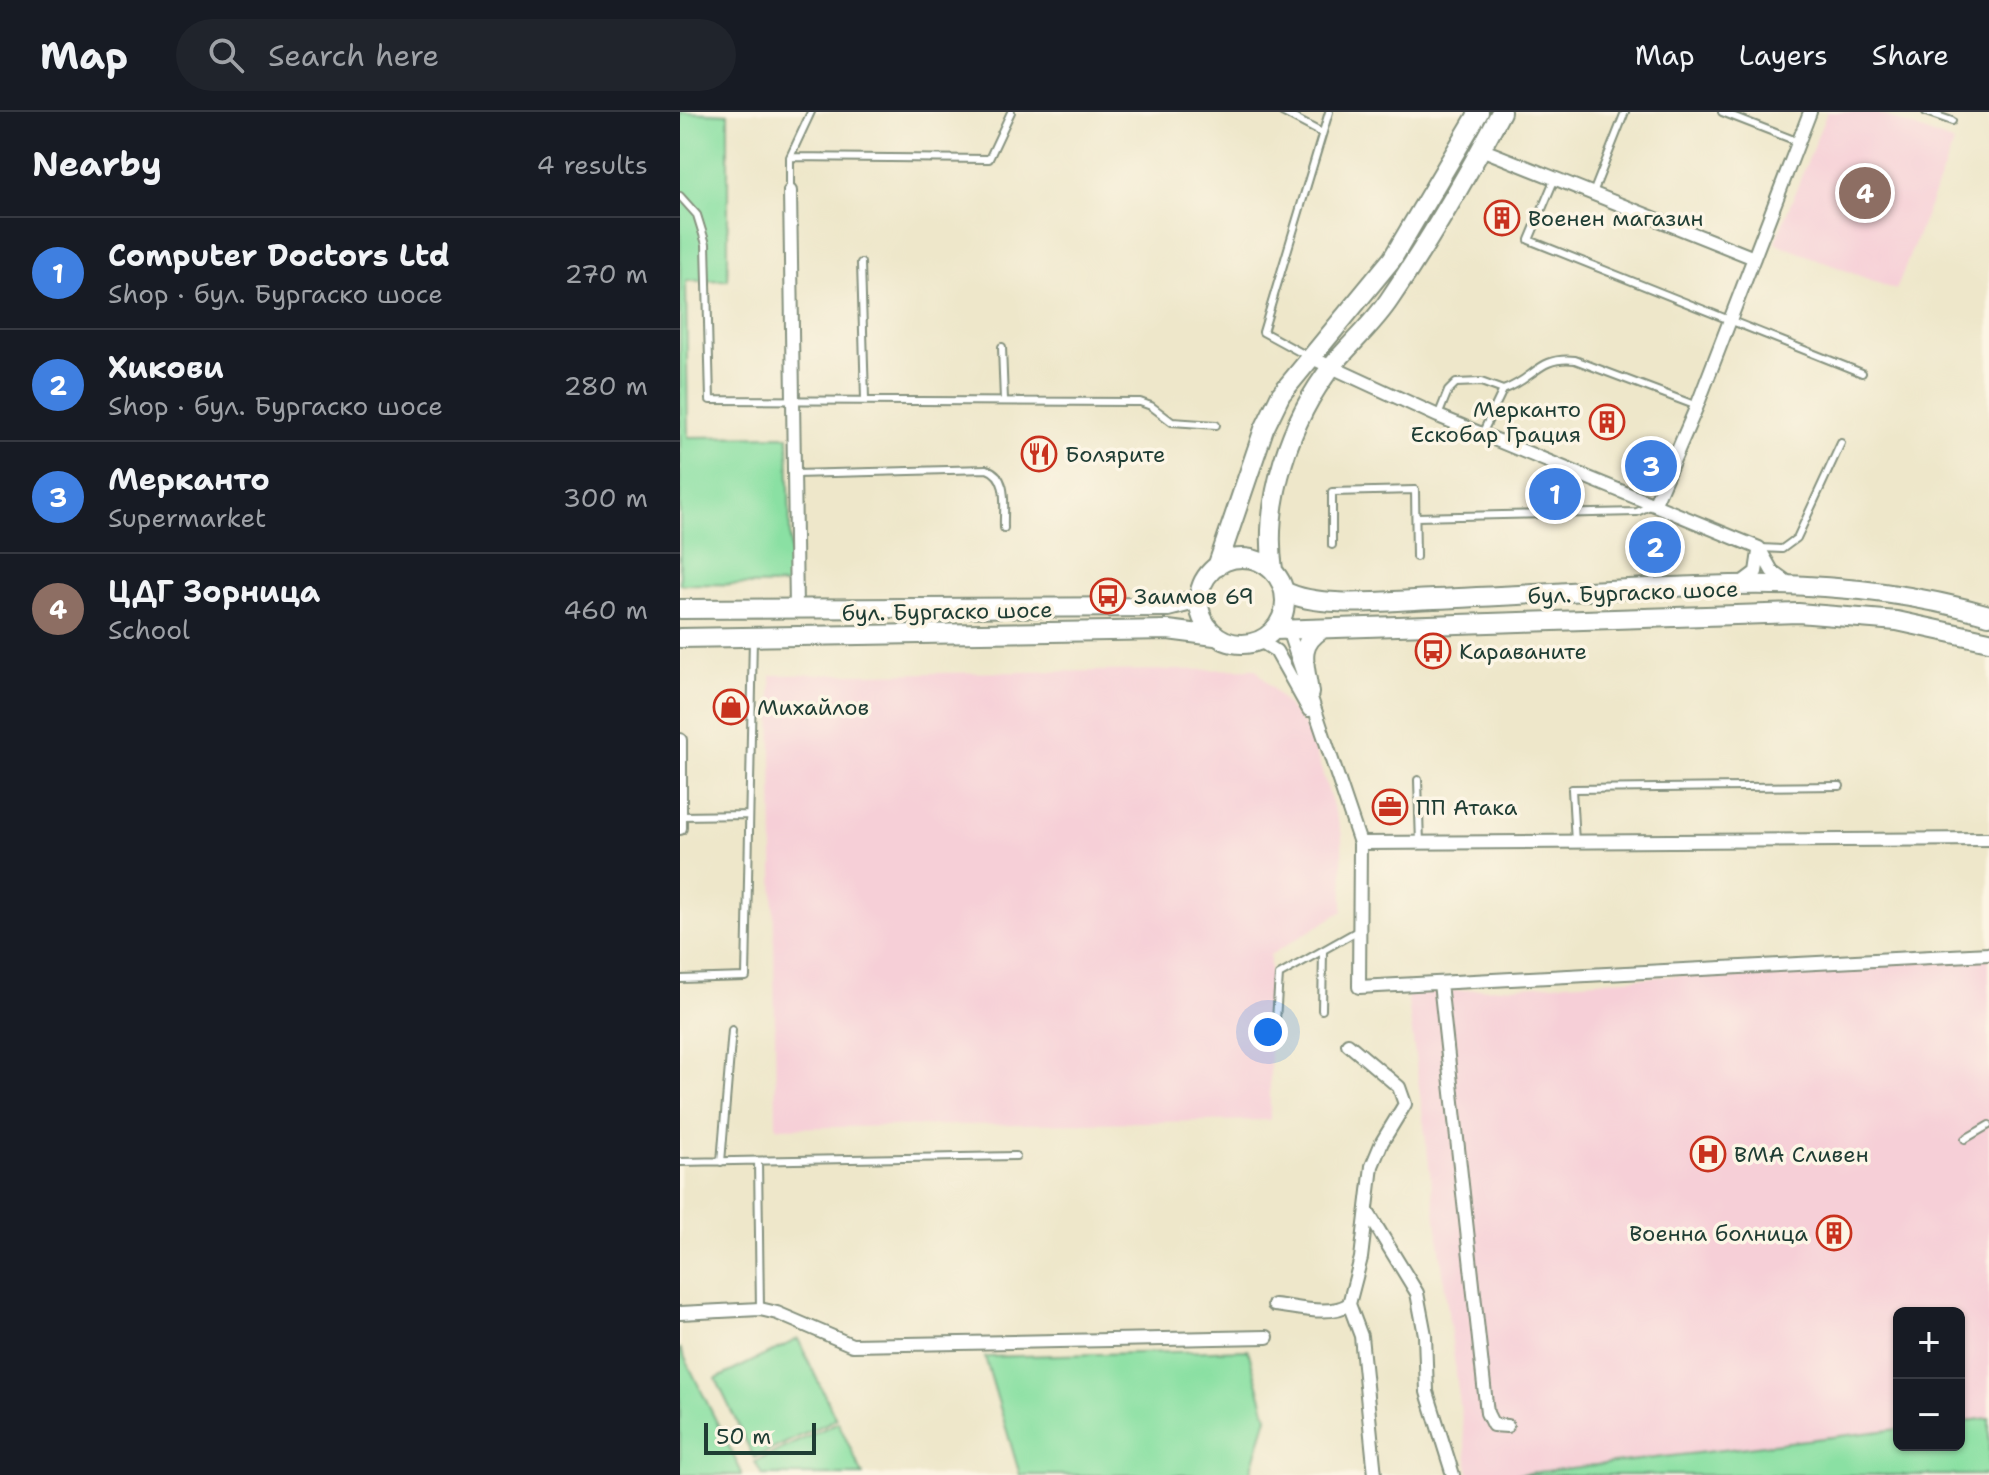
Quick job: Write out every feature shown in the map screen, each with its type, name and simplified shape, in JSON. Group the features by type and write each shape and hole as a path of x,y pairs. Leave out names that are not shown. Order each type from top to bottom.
{"main road":[{"path":"1479,112 1392,259 1281,394 1264,429 1217,567 1203,583 1199,599 1201,613 1215,636 1237,644 1276,629 1284,591 1273,570 1273,516 1284,462 1305,409 1332,367 1387,304 1501,112"},
{"path":"1217,567 1244,558 1273,570"},
{"name":"бул. Бургаско шосе","path":"1284,591 1297,598 1382,600 1792,585 1888,594 1989,615"},
{"name":"бул. Бургаско шосе","path":"680,609 1168,607 1199,599"},
{"name":"бул. Бургаско шосе","path":"1276,629 1798,613 1897,621 1989,641"},
{"name":"бул. Бургаско шосе","path":"680,638 1168,630 1215,636"},
{"path":"1309,693 1302,651 1307,638 1321,630"}],"street":[{"path":"1655,503 1697,406 1810,112"},
{"path":"1481,149 1754,258"},
{"path":"790,191 796,608"},
{"path":"1312,358 1438,416 1759,548 1772,571 1792,585"},
{"path":"1729,585 1744,582 1756,572 1759,548"},
{"path":"1276,629 1309,693 1360,843 1359,987 1989,954"},
{"path":"1276,629 1276,651 1326,741"},
{"path":"680,740 680,828"},
{"path":"1360,843 1989,839"},
{"path":"1440,983 1487,1413 1493,1425 1507,1426"},
{"path":"1348,1044 1399,1087 1405,1104 1382,1142 1372,1166 1361,1258 1349,1304 1361,1336 1375,1475"},
{"path":"1367,1211 1417,1293 1425,1335 1427,1392 1453,1475"},
{"path":"1274,1305 1319,1310 1349,1304"},
{"path":"680,1313 760,1309 777,1313 852,1345 1267,1337"}],"lane":[{"path":"790,191 790,157 811,112"},
{"path":"790,157 989,159 1011,112"},
{"path":"1282,112 1322,133"},
{"path":"1312,358 1263,332 1329,112"},
{"path":"1593,193 1625,112"},
{"path":"1722,112 1799,142"},
{"path":"1926,112 1952,121"},
{"path":"1555,178 1529,240 1862,373"},
{"path":"680,196 697,215 706,244 710,400 1140,402 1151,406 1172,422 1216,425"},
{"path":"861,263 865,399"},
{"path":"1002,347 1004,400"},
{"path":"1438,416 1448,391 1456,383 1481,382 1503,390 1518,385 1542,364 1557,358 1575,360 1697,406"},
{"path":"1482,434 1503,390"},
{"path":"1759,548 1782,549 1797,538 1841,443"},
{"path":"794,474 987,469 997,473 1002,483 1004,528"},
{"path":"1332,545 1332,492 1415,490 1416,557"},
{"path":"1416,517 1637,512 1655,503"},
{"path":"680,979 746,977 753,638"},
{"path":"1418,780 1420,844"},
{"path":"1575,843 1572,789 1840,786"},
{"path":"680,816 749,815"},
{"path":"1276,1020 1279,975 1359,930"},
{"path":"1322,1010 1323,951"},
{"path":"721,1162 732,1030"},
{"path":"1965,1139 1989,1125"},
{"path":"680,1162 1016,1156"},
{"path":"758,1161 760,1309"}],"shaded area":[{"path":"1827,112 1876,112 1954,143 1896,290 1775,243"},
{"path":"1256,669 1309,731 1342,834 1343,911 1270,955 1270,1120 776,1128 771,675"},
{"name":"ВМА Сливен","path":"1989,954 1989,1418 1965,1421 1965,1307 1893,1307 1893,1430 1512,1475 1469,1475 1407,994"}],"green space":[{"path":"680,112 728,114 728,280 686,281 688,437 788,436 791,585 680,584"},
{"path":"798,1339 836,1419 754,1458 716,1379"},
{"path":"680,1348 741,1471 741,1475 680,1475"},
{"path":"1248,1350 1267,1417 1250,1475 1020,1475 985,1357"},
{"path":"1989,1418 1989,1475 1512,1475 1893,1430 1893,1451 1965,1451 1965,1421"},
{"path":"838,1422 863,1475 762,1475 755,1462"}],"place":[{"name":"ЦДГ Зорница","path":"1865,193"},
{"name":"Военен магазин","path":"1502,218"},
{"name":"Мерканто Ескобар Грация","path":"1607,422"},
{"name":"Болярите","path":"1039,454"},
{"name":"Мерканто","path":"1651,466"},
{"name":"Computer Doctors Ltd","path":"1555,494"},
{"name":"Хикови","path":"1655,547"},
{"name":"Заимов 69","path":"1108,596"},
{"name":"Караваните","path":"1433,651"},
{"name":"Михайлов","path":"731,707"},
{"name":"ПП Атака","path":"1390,807"},
{"name":"ВМА Сливен","path":"1708,1154"},
{"name":"Военна болница","path":"1834,1233"}]}
